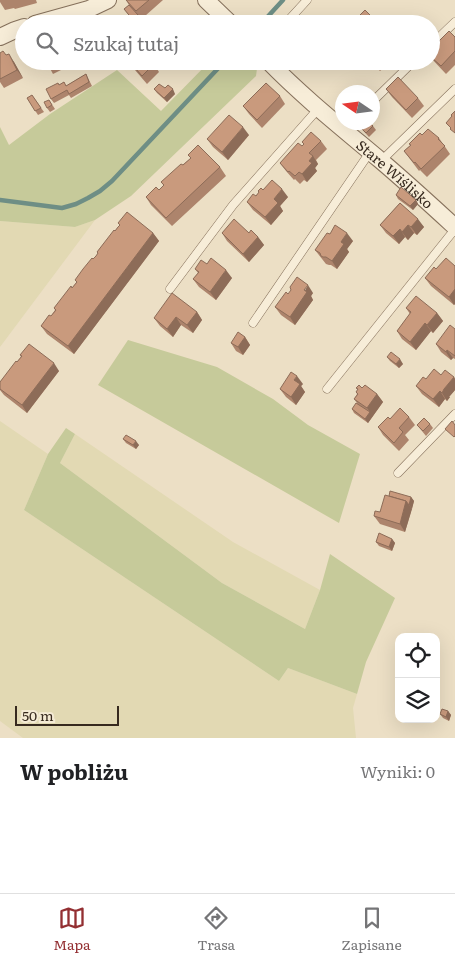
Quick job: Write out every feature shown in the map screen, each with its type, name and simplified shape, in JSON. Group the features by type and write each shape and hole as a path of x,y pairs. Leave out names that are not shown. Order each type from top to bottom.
{"street":[{"path":"70,15 89,10 108,0"},
{"path":"206,0 222,15"},
{"path":"0,37 15,31"},
{"name":"Stare Wiślisko","path":"277,70 318,109 335,119"},
{"name":"Stare Wiślisko","path":"352,130 375,156 455,228"}],"lane":[{"path":"293,15 307,0"},
{"path":"440,36 455,22"},
{"path":"380,94 405,70"},
{"path":"253,323 375,156 455,89"},
{"path":"170,289 233,205 318,109"},
{"path":"327,389 455,228"},
{"path":"398,473 455,414"}],"shaded area":[{"path":"95,220 0,347 0,221 75,227"},
{"path":"0,421 48,454 24,510 279,681 288,668 357,694 353,708 356,738 23,738 0,721"},
{"path":"75,434 233,542 320,590 305,629 222,583 60,463"}],"green space":[{"path":"117,70 161,111 201,70 257,70 256,76 131,196 95,220 75,227 0,221 0,127 9,145 50,114"},
{"path":"128,340 217,367 273,399 308,425 360,454 339,523 98,385"},
{"path":"66,428 75,434 60,463 222,583 305,629 320,590 330,554 395,598 366,662 357,694 288,668 279,681 24,510 48,454"}],"building":[{"path":"126,0 149,0 136,11"},
{"path":"129,5 138,15 129,15 124,9"},
{"path":"365,10 370,15 360,15"},
{"path":"449,31 455,37 455,51 441,66 440,65 440,40"},
{"path":"3,51 6,55 9,54 15,70 17,70 0,79 0,53"},
{"path":"137,70 148,70 142,76"},
{"path":"86,74 89,82 69,94 67,90 51,99 46,89 64,82 66,86"},
{"path":"398,77 418,98 406,110 386,89"},
{"path":"266,83 280,96 257,120 243,106"},
{"path":"159,84 165,88 168,85 173,89 164,98 154,89"},
{"path":"32,95 41,108 35,111 27,98"},
{"path":"49,100 52,105 47,108 44,102"},
{"path":"455,111 455,133 446,123"},
{"path":"229,115 243,127 222,152 207,139"},
{"path":"428,129 445,146 421,169 404,151 420,133 422,135"},
{"path":"311,132 321,141 309,153 313,156 309,161 312,163 302,174 299,172 295,176 288,172 280,163 298,143 302,146 304,144 302,142"},
{"path":"198,145 220,167 166,218 146,197 156,187 159,190 164,185 161,182 181,164 183,165 191,158 188,155"},
{"path":"272,180 282,189 274,199 278,203 265,217 247,202 253,194 256,196 261,188 263,190"},
{"path":"401,187 416,200 410,206 396,195"},
{"path":"400,203 418,219 411,227 408,225 402,232 400,229 393,236 380,225"},
{"path":"127,212 153,233 68,346 41,326 49,315 51,316 56,310 54,308 71,286 72,288 77,282 75,280 120,225 118,223"},
{"path":"234,219 249,233 251,230 258,237 243,254 222,233"},
{"path":"335,225 347,233 341,242 344,244 332,261 321,256 315,250 327,233 330,234"},
{"path":"211,258 226,270 210,292 193,279 199,272 195,269 201,260 207,264"},
{"path":"446,258 455,266 455,289 449,297 425,278 434,267 436,269"},
{"path":"297,277 308,285 304,290 307,292 290,317 275,307 286,292 288,294 291,290 290,287"},
{"path":"172,293 197,312 187,325 176,317 167,329 154,318"},
{"path":"416,296 437,313 427,325 425,323 410,342 397,331 411,312 406,308"},
{"path":"450,325 455,329 455,356 436,344"},
{"path":"238,332 245,337 238,347 231,343"},
{"path":"29,344 54,363 22,405 0,389 0,382 22,356 20,355"},
{"path":"391,352 400,359 396,364 387,357"},
{"path":"434,369 441,375 445,370 454,377 442,393 440,391 433,399 416,386 423,377 426,379"},
{"path":"291,372 297,376 294,380 300,384 291,397 280,389"},
{"path":"359,385 362,388 365,385 377,394 367,408 354,399 358,394 356,392 358,389 356,388"},
{"path":"356,403 370,412 365,419 352,409"},
{"path":"400,408 409,417 399,428 403,432 394,443 378,427 388,417 390,419"},
{"path":"424,418 430,424 423,431 417,425"},
{"path":"452,421 455,425 454,437 445,429"},
{"path":"126,435 136,441 133,445 123,439"},
{"path":"390,491 411,497 409,505 406,501 389,496"},
{"path":"385,495 406,501 400,524 374,516 375,511 380,512"},
{"path":"379,533 392,539 389,547 376,542"},
{"path":"442,709 448,711 446,717 440,714"}],"waterway":[{"path":"269,15 283,0"},
{"path":"0,200 62,208 76,204 100,191 112,181 217,70"}]}
